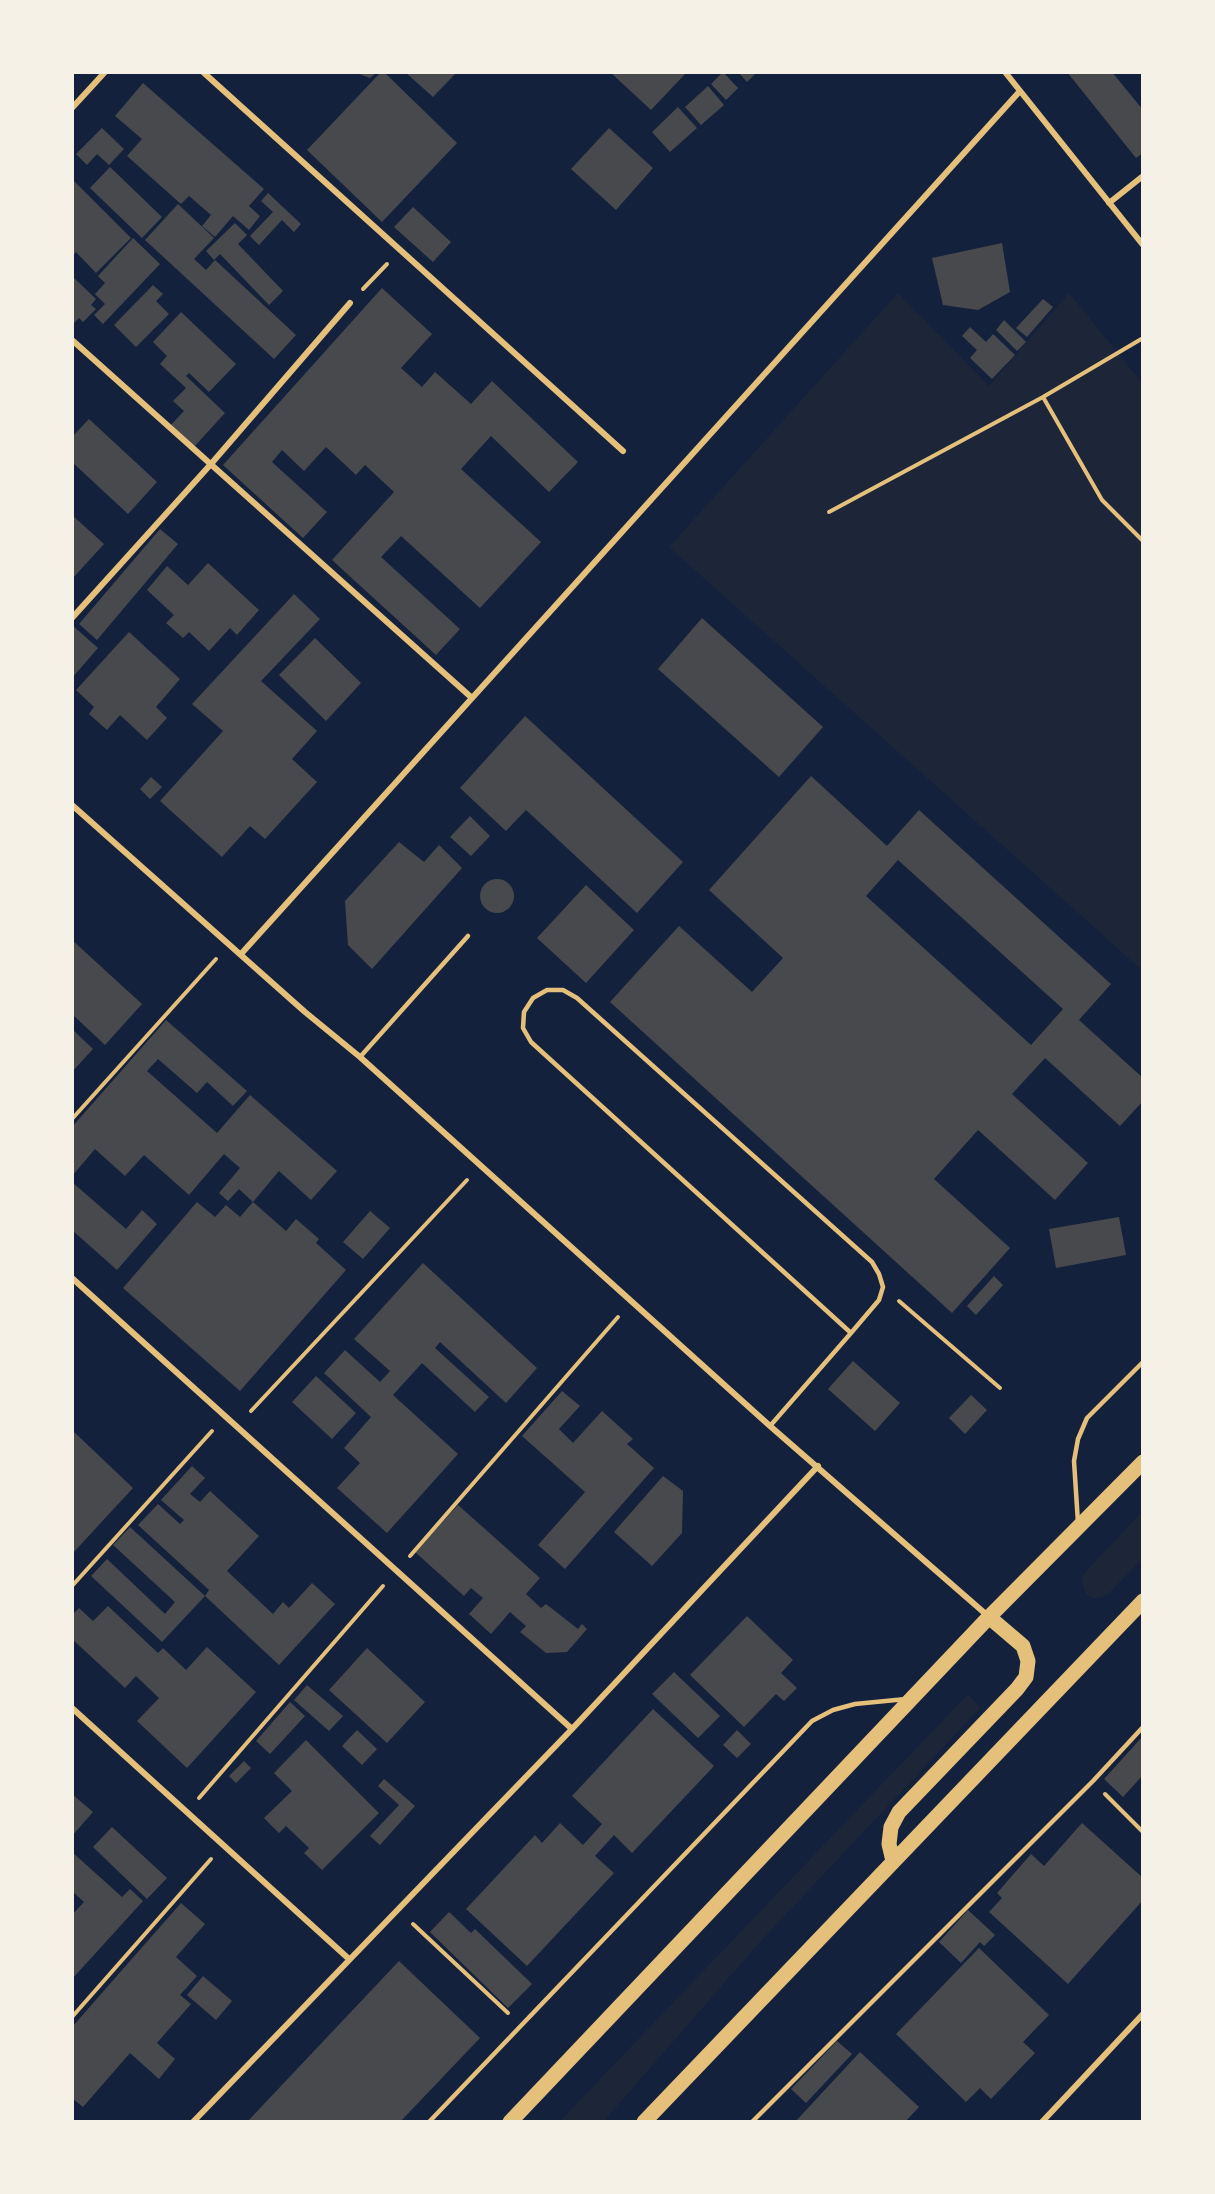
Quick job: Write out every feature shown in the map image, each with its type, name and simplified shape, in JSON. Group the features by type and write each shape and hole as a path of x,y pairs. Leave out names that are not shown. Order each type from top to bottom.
{"main road":[{"path":"510,2122 989,1617 1143,1462"},
{"path":"644,2122 1143,1601"},
{"path":"893,1861 889,1844 891,1827 899,1812 1026,1677 1028,1661 1023,1646 989,1617"}],"street":[{"path":"203,72 623,451"},
{"path":"1005,72 1143,245"},
{"path":"72,108 101,73"},
{"path":"241,954 1020,91"},
{"path":"1109,203 1143,176"},
{"path":"72,618 211,464 350,303"},
{"path":"72,340 472,698"},
{"path":"72,805 305,1012 360,1057 770,1426 989,1617"},
{"path":"72,1278 572,1729"},
{"path":"193,2122 572,1729 818,1466"},
{"path":"72,1708 349,1959"},
{"path":"1042,2122 1143,2014"}],"lane":[{"path":"360,1057 468,936"},
{"path":"770,1426 851,1333 879,1300 883,1287 879,1274 872,1262 577,998 563,990 547,990 533,998 524,1012 524,1028 531,1042 851,1333"},
{"path":"1078,1526 1074,1461 1078,1439 1087,1418 1143,1362"},
{"path":"429,2122 812,1721 833,1710 855,1704 912,1698"},
{"path":"752,2122 1093,1781 1143,1727"}],"path":[{"path":"350,303 399,250"},
{"path":"829,512 1043,397 1143,338"},
{"path":"1043,397 1102,500 1143,541"},
{"path":"72,1119 230,944"},
{"path":"236,1426 481,1166"},
{"path":"883,1287 1000,1388"},
{"path":"72,1586 225,1416"},
{"path":"1093,1781 1143,1832"},
{"path":"72,2018 223,1845"},
{"path":"397,1909 522,2026"}],"shaded area":[{"path":"898,293 989,386 1069,293 1143,384 1143,971 669,547"},
{"path":"1143,1511 1143,1558 1108,1594 1101,1598 1093,1598 1086,1594 1081,1579 1085,1572"},
{"path":"968,1694 980,1708 759,1943 603,2122 559,2122"}],"building":[{"path":"354,72 377,72 370,78"},
{"path":"381,72 384,72 457,143 382,222 307,150"},
{"path":"405,72 457,72 433,97"},
{"path":"610,72 687,72 651,110"},
{"path":"723,72 738,88 726,100 711,84"},
{"path":"738,72 757,72 747,82"},
{"path":"1067,72 1112,72 1143,110 1143,153 1136,158"},
{"path":"143,83 264,189 249,206 260,216 249,230 233,216 215,237 202,226 211,215 189,196 181,204 127,156 142,139 115,116"},
{"path":"708,86 724,105 701,125 685,107"},
{"path":"678,107 697,128 670,152 652,132"},
{"path":"102,128 124,149 109,165 97,154 87,165 76,154"},
{"path":"609,128 653,168 616,210 571,169"},
{"path":"110,167 162,217 142,238 90,188"},
{"path":"72,179 131,238 96,273 76,252 72,257"},
{"path":"268,193 301,224 294,232 282,220 259,245 250,236 273,212 261,201"},
{"path":"178,204 214,238 194,259 206,270 215,260 296,335 274,359 145,240"},
{"path":"413,207 451,242 433,262 394,227"},
{"path":"235,223 247,235 238,244 283,291 269,305 220,254 214,260 206,251"},
{"path":"133,238 160,264 103,324 94,315 105,304 95,294 105,283 98,276"},
{"path":"1002,243 1010,292 978,310 943,305 932,258"},
{"path":"72,276 96,299 91,305 96,309 83,322 79,318 72,325"},
{"path":"153,285 163,294 156,301 169,314 136,347 114,325"},
{"path":"382,288 432,334 401,368 422,387 435,372 471,404 492,381 578,462 549,492 491,436 461,469 541,542 480,608 401,536 381,557 460,629 436,655 332,560 394,492 365,465 356,475 326,447 304,471 282,450 272,462 327,512 303,538 223,465"},
{"path":"1043,299 1053,307 1027,337 1016,328"},
{"path":"181,312 236,364 209,392 189,373 186,376 225,413 193,448 170,426 184,411 173,401 186,388 160,364 167,356 153,342"},
{"path":"1004,320 1026,342 1017,351 996,330"},
{"path":"970,327 986,342 993,334 1015,355 992,379 970,358 977,350 962,336"},
{"path":"89,419 157,482 128,514 72,462 72,437"},
{"path":"72,515 104,544 72,579"},
{"path":"160,529 178,544 97,640 79,624"},
{"path":"208,563 259,610 237,635 230,628 209,651 189,632 183,638 166,623 174,615 147,590 167,566 188,585"},
{"path":"294,594 320,619 261,681 317,731 292,759 317,782 265,839 250,826 222,857 160,801 223,731 192,704"},
{"path":"702,618 823,727 779,777 658,669"},
{"path":"72,625 98,648 72,678"},
{"path":"129,632 180,679 156,707 167,718 147,740 120,715 107,730 89,714 94,707 76,690"},
{"path":"315,638 361,683 326,721 279,675"},
{"path":"525,716 683,862 637,913 526,810 506,831 460,788"},
{"path":"811,776 887,846 919,810 1111,984 1079,1020 1143,1078 1143,1101 1120,1126 1045,1058 1012,1094 1088,1163 1055,1200 978,1130 934,1179 1010,1248 952,1313 610,1002 679,926 752,992 783,958 709,890","holes":["898,860 1063,1009 1031,1045 866,896"]},
{"path":"151,777 162,787 150,799 140,789"},
{"path":"470,816 490,836 471,856 450,837"},
{"path":"399,842 424,862 439,845 462,868 372,969 348,945 345,901"},
{"path":"497,879 509,884 514,896 509,908 497,913 485,908 480,896 485,884"},
{"path":"586,885 634,930 586,983 537,938"},
{"path":"72,940 142,1004 105,1045 72,1014"},
{"path":"166,1020 247,1091 233,1106 207,1082 197,1093 158,1059 147,1071 217,1133 250,1095 337,1171 311,1200 279,1171 253,1202 239,1189 228,1201 219,1193 240,1168 224,1154 189,1195 144,1155 125,1176 95,1149 72,1176 72,1127"},
{"path":"72,1029 93,1049 72,1072"},
{"path":"72,1182 126,1229 142,1210 157,1224 117,1270 72,1230"},
{"path":"197,1202 215,1217 226,1205 240,1217 253,1202 286,1231 296,1219 319,1239 316,1243 346,1270 240,1391 123,1288"},
{"path":"370,1211 390,1228 363,1259 343,1242"},
{"path":"1119,1217 1126,1255 1056,1268 1049,1229"},
{"path":"423,1263 537,1368 506,1403 440,1342 435,1348 489,1397 475,1412 422,1363 393,1395 458,1454 387,1533 337,1488 360,1463 344,1448 371,1417 324,1373 345,1350 380,1382 390,1371 354,1339"},
{"path":"994,1276 1003,1285 976,1315 967,1306"},
{"path":"853,1361 900,1403 875,1431 828,1389"},
{"path":"316,1376 356,1413 332,1439 292,1402"},
{"path":"562,1391 580,1406 559,1429 573,1443 602,1411 633,1439 627,1444 654,1468 565,1569 538,1545 585,1492 522,1436"},
{"path":"971,1395 987,1410 965,1434 949,1418"},
{"path":"72,1430 133,1488 72,1554"},
{"path":"192,1466 205,1478 190,1494 200,1502 210,1491 259,1536 227,1571 273,1614 283,1602 289,1608 312,1583 335,1604 279,1665 205,1596 209,1590 138,1525 158,1504 180,1524 184,1520 161,1500"},
{"path":"663,1476 683,1491 682,1533 652,1566 614,1532"},
{"path":"458,1505 540,1578 526,1594 541,1608 546,1604 578,1629 582,1624 587,1629 567,1652 546,1653 520,1632 526,1626 510,1612 491,1634 469,1614 483,1598 471,1588 464,1596 415,1552"},
{"path":"130,1527 205,1596 162,1642 91,1576 107,1559 165,1614 175,1602 113,1545"},
{"path":"108,1606 158,1653 163,1648 186,1670 207,1647 256,1692 187,1768 137,1721 159,1698 136,1676 125,1688 72,1639 72,1615 79,1608 93,1621"},
{"path":"747,1616 793,1660 781,1673 797,1688 784,1701 776,1694 744,1727 690,1675"},
{"path":"367,1648 425,1702 387,1743 329,1690"},
{"path":"674,1672 720,1716 698,1738 652,1694"},
{"path":"307,1685 343,1716 329,1731 294,1700"},
{"path":"290,1702 305,1716 270,1754 256,1741"},
{"path":"653,1709 714,1766 632,1853 614,1835 595,1856 614,1873 527,1966 466,1909 535,1835 542,1843 560,1823 583,1845 602,1824 572,1796"},
{"path":"357,1730 377,1749 362,1765 342,1746"},
{"path":"737,1730 751,1744 737,1758 723,1745"},
{"path":"1143,1736 1143,1775 1123,1797 1104,1779"},
{"path":"306,1740 379,1813 322,1870 304,1853 309,1848 286,1826 279,1833 264,1818 292,1791 274,1773"},
{"path":"244,1761 251,1768 236,1783 229,1776"},
{"path":"384,1779 415,1806 380,1845 370,1836 399,1805 378,1786"},
{"path":"72,1794 93,1812 72,1836"},
{"path":"1082,1823 1143,1878 1143,1900 1068,1984 989,1912 1002,1898 997,1893 1031,1854 1044,1866"},
{"path":"112,1827 167,1878 147,1899 93,1847"},
{"path":"72,1852 122,1897 130,1889 143,1901 72,1979 72,1915 84,1902 72,1891"},
{"path":"181,1903 205,1924 176,1957 197,1976 180,1995 191,2004 157,2043 175,2059 159,2079 130,2053 83,2107 72,2098 72,2027"},
{"path":"968,1910 995,1935 984,1946 980,1942 961,1963 939,1942"},
{"path":"449,1912 471,1933 475,1929 532,1984 508,2008 430,1932"},
{"path":"979,1948 1049,2015 1023,2042 1035,2053 991,2099 980,2088 966,2102 896,2034"},
{"path":"399,1961 480,2038 400,2122 247,2122"},
{"path":"203,1976 232,2001 216,2020 187,1995"},
{"path":"837,2041 852,2054 806,2103 791,2089"},
{"path":"860,2052 919,2107 905,2122 795,2122"}]}
